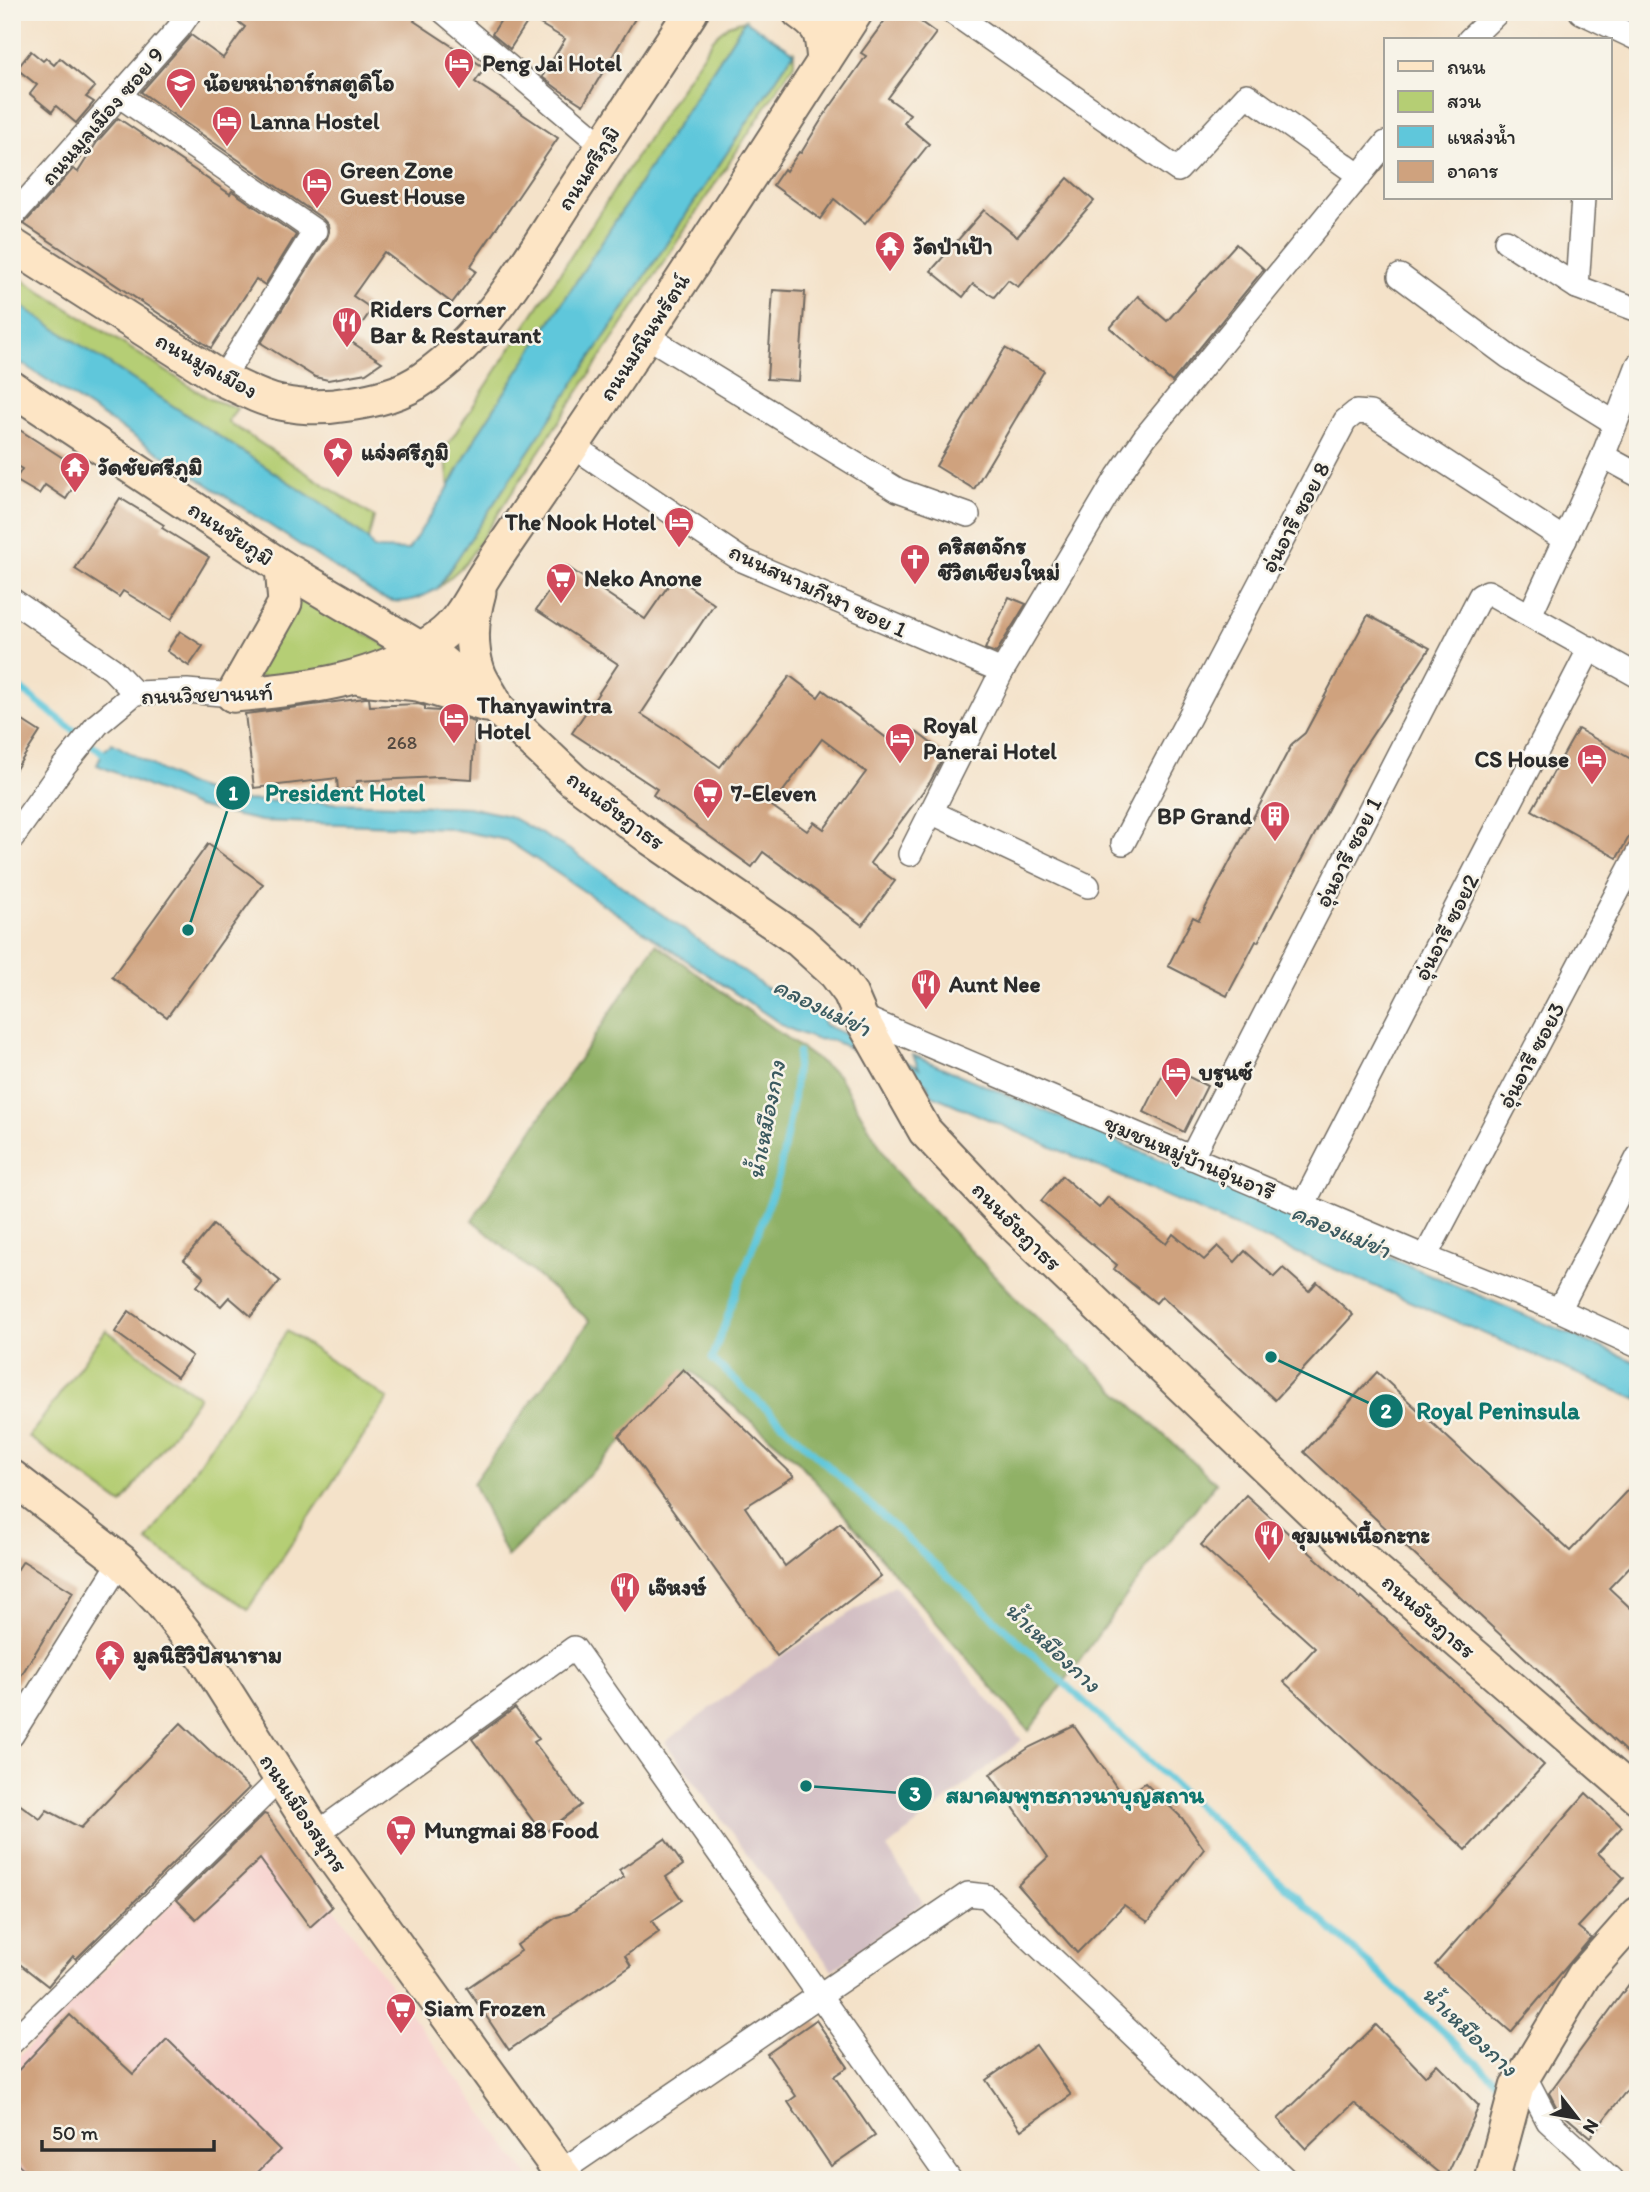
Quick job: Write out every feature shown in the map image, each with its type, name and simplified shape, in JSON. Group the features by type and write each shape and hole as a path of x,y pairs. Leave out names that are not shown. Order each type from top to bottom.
{"street":[{"name":"ถนนมูลเมือง ซอย 9","path":"12,217 120,96 190,12"},
{"path":"444,12 603,146"},
{"name":"ถนนศรีภูมิ","path":"483,322 532,255 691,12"},
{"path":"799,12 816,24 820,31 824,61"},
{"name":"ถนนมณีนพรัตน์","path":"419,649 439,637 456,621 856,12"},
{"path":"952,12 1178,170 1247,94 1360,176"},
{"path":"1471,38 1498,12"},
{"path":"1581,12 1638,39"},
{"path":"120,96 315,232 222,379"},
{"path":"909,854 1002,671 1118,476 1145,437 1384,146"},
{"path":"1577,287 1583,200"},
{"path":"1507,241 1577,287 1638,310"},
{"name":"ถนนมูลเมือง","path":"12,245 222,379 279,403 308,407 338,406 374,400 399,391 422,379 456,352 483,322"},
{"path":"1400,275 1509,357 1615,423"},
{"path":"645,335 898,489 968,515"},
{"path":"1638,365 1602,456 1530,615 1638,676"},
{"name":"ถนนชัยภูมิ","path":"12,388 282,567 419,649"},
{"name":"อุ่นอารี ซอย 8","path":"1123,844 1345,421 1356,412 1370,413 1565,540"},
{"name":"ถนนสนามกีฬา ซอย 1","path":"573,446 743,560 1002,671"},
{"path":"1602,456 1638,475"},
{"path":"233,695 285,603 282,567"},
{"path":"363,615 409,623 453,603 483,577"},
{"path":"483,577 475,608 473,642 478,671 498,709"},
{"name":"อุ่นอารี ซอย 1","path":"1191,1158 1480,596 1488,592 1530,615"},
{"path":"12,600 111,669 135,693"},
{"name":"อุ่นอารี ซอย2","path":"1303,1205 1590,648"},
{"name":"ถนนวิชยานนท์","path":"12,838 98,724 135,693 187,691 233,695 299,690 355,677 398,662 419,649"},
{"name":"ถนนอัษฎาธร","path":"419,649 453,670 573,780 652,839 800,941 835,973 850,993 925,1131 1020,1230 1359,1556 1638,1797"},
{"path":"355,677 418,684 498,709"},
{"path":"931,812 1088,886"},
{"name":"อุ่นอารี ซอย3","path":"1425,1257 1638,853"},
{"name":"ชุมชนหมู่บ้านอุ่นอารี","path":"867,1028 1191,1158 1425,1257 1559,1310 1638,1346"},
{"path":"1559,1310 1638,1157"},
{"name":"ถนนเมืองสมุทร","path":"12,1477 121,1561 160,1601 203,1656 316,1834 563,2176"},
{"path":"12,1735 121,1561"},
{"path":"316,1834 574,1648 950,2180"},
{"path":"12,2042 279,1779"},
{"path":"563,2176 968,1894 986,1896 1286,2180"},
{"path":"1493,2178 1521,2081 1584,1975 1638,1914"},
{"path":"1592,1966 1638,1935"},
{"path":"1521,2081 1548,2121 1612,2180"}],"shaded area":[{"path":"894,1585 1022,1740 887,1848 923,1903 832,1970 665,1742 777,1659"},
{"path":"264,1811 531,2180 12,2180 12,2063"}],"green space":[{"path":"745,20 479,432 449,487 445,449 713,39 728,25"},
{"path":"794,52 794,64 465,564 437,589"},
{"path":"12,273 210,399 237,408 228,422 374,517 368,540 328,508 12,300"},
{"path":"294,590 396,652 312,678 256,677"},
{"path":"656,944 838,1075 894,1170 1020,1302 1216,1483 1132,1588 1029,1731 799,1462 692,1371 507,1557 473,1483 590,1321 472,1220"},
{"path":"106,1330 199,1397 122,1504 29,1437"},
{"path":"287,1331 388,1399 248,1609 147,1541"}],"water":[{"path":"745,20 794,52 437,589 422,596 401,602 378,596 12,357 12,300 328,508 368,540 374,549 408,550 449,487 479,432"},
{"path":"112,743 186,784 236,800 468,807 509,816 572,851 775,994 817,1011 825,1025 919,1068 913,1055 1638,1363 1638,1400 932,1095 927,1084 832,1040 815,1039 787,1028 506,840 446,828 261,821 197,807 97,765 102,753"}],"building":[{"path":"225,12 420,12 414,21 485,68 475,82 558,138 470,267 476,271 452,303 384,252 353,296 372,309 350,341 382,362 366,373 328,380 315,377 261,343 327,238 328,225 141,92 191,35 223,58 245,27"},
{"path":"506,12 639,12 583,105 542,77 565,39 530,18 510,49 492,34"},
{"path":"891,12 907,12 936,33 888,98 910,114 904,123 929,144 865,224 834,199 820,219 773,185 784,169 786,171 799,152 801,153 866,56 861,53"},
{"path":"31,51 43,61 46,58 54,65 60,58 95,87 86,97 94,102 76,123 56,106 52,112 30,94 37,85 17,69"},
{"path":"118,118 296,235 265,285 256,279 211,348 24,224 73,169 78,172 97,142"},
{"path":"1068,178 1094,201 1018,287 1008,280 994,297 973,284 963,297 931,271 984,210 1017,237"},
{"path":"1236,244 1264,269 1172,382 1110,328 1138,296 1167,321"},
{"path":"773,290 805,292 799,381 767,379"},
{"path":"1005,348 1044,371 974,489 936,466"},
{"path":"12,425 83,471 66,499 45,485 39,494 15,480 22,469 12,463"},
{"path":"120,498 209,557 171,620 123,591 119,597 75,569"},
{"path":"566,566 645,619 675,576 714,604 641,714 720,767 790,676 818,697 823,690 901,749 915,731 945,754 930,782 870,863 895,881 862,925 763,852 752,867 653,795 657,789 572,733 618,664 536,610","holes":["822,739 866,772 824,829 814,822 807,831 772,806"]},
{"path":"1009,597 1026,604 996,653 985,649"},
{"path":"1368,615 1430,648 1347,773 1227,996 1168,966 1193,917 1199,920 1292,744 1305,733"},
{"path":"180,631 203,646 189,666 167,651"},
{"path":"369,698 370,706 418,704 425,706 425,710 440,711 475,722 472,779 439,777 357,781 358,788 338,791 337,778 254,788 245,714"},
{"path":"12,714 40,732 12,775"},
{"name":"CS House","path":"1578,729 1638,763 1638,821 1617,858 1532,810"},
{"path":"208,844 263,884 167,1017 112,977"},
{"name":"บรูนซ์","path":"1167,1066 1207,1086 1184,1132 1144,1112"},
{"path":"1062,1176 1099,1208 1108,1197 1166,1244 1173,1234 1204,1260 1218,1246 1235,1262 1245,1251 1274,1277 1283,1268 1309,1291 1317,1282 1353,1315 1275,1400 1162,1296 1156,1303 1114,1269 1117,1265 1041,1201"},
{"path":"213,1225 280,1281 251,1316 229,1297 221,1306 197,1286 204,1277 184,1260"},
{"path":"129,1311 192,1356 177,1377 115,1332"},
{"path":"683,1369 794,1476 745,1507 785,1566 840,1523 881,1576 777,1656 619,1436"},
{"path":"1377,1372 1570,1551 1638,1479 1638,1558 1609,1588 1638,1615 1638,1763 1304,1452"},
{"path":"1246,1495 1361,1599 1362,1597 1544,1765 1466,1850 1284,1682 1315,1648 1201,1545"},
{"path":"23,1561 73,1592 12,1690 12,1578"},
{"path":"515,1708 539,1739 534,1742 581,1805 543,1834 472,1739"},
{"path":"181,1723 249,1788 76,1959 73,1956 48,1986 12,1958 12,1799 40,1819 47,1810 81,1828"},
{"path":"1074,1726 1124,1798 1145,1783 1182,1818 1204,1849 1148,1922 1124,1905 1077,1953 1018,1885 1048,1857 990,1774 1030,1747"},
{"path":"1586,1793 1622,1827 1598,1853 1624,1878 1578,1927 1591,1938 1511,2032 1435,1965"},
{"path":"264,1814 332,1907 310,1927 260,1859 196,1919 177,1900"},
{"path":"665,1839 683,1865 666,1877 682,1900 652,1921 659,1932 625,1956 631,1966 509,2050 467,1988 521,1951 517,1945 557,1917 569,1914 624,1877 619,1870"},
{"path":"1638,1972 1638,2076 1590,2137 1558,2110 1549,2093"},
{"path":"70,2015 133,2074 167,2039 280,2150 250,2180 35,2180 12,2158 12,2077"},
{"path":"816,2020 848,2067 834,2076 875,2136 831,2166 788,2102 796,2096 767,2054"},
{"path":"1376,2025 1425,2076 1437,2064 1479,2106 1446,2178 1354,2103 1306,2149 1278,2119"},
{"path":"1036,2045 1071,2095 1021,2130 986,2080"}],"waterway":[{"name":"คลองแม่ข่า","path":"12,682 109,758"},
{"name":"น้ำเหมืองกาง","path":"798,1053 793,1102 779,1175 712,1359 1507,2091"}],"place":[{"name":"Peng Jai Hotel","path":"459,90"},
{"name":"น้อยหน่าอาร์ทสตูดิโอ","path":"181,110"},
{"name":"Lanna Hostel","path":"227,148"},
{"name":"Green Zone Guest House","path":"317,210"},
{"name":"วัดป่าเป้า","path":"890,273"},
{"name":"Riders Corner Bar & Restaurant","path":"347,349"},
{"name":"แจ่งศรีภูมิ","path":"338,479"},
{"name":"วัดชัยศรีภูมิ","path":"75,494"},
{"name":"The Nook Hotel","path":"679,549"},
{"name":"คริสตจักร ชีวิตเชียงใหม่","path":"915,586"},
{"name":"Neko Anone","path":"561,605"},
{"name":"Thanyawintra Hotel","path":"454,745"},
{"name":"Royal Panerai Hotel","path":"900,765"},
{"name":"CS House","path":"1592,786"},
{"name":"7-Eleven","path":"708,820"},
{"name":"BP Grand","path":"1275,843"},
{"name":"President Hotel","path":"188,930"},
{"name":"Aunt Nee","path":"926,1011"},
{"name":"บรูนซ์","path":"1176,1099"},
{"name":"Royal Peninsula","path":"1271,1357"},
{"name":"ชุมแพเนื้อกะทะ","path":"1269,1562"},
{"name":"เจ๊หงษ์","path":"625,1614"},
{"name":"มูลนิธิวิปัสนาราม","path":"110,1682"},
{"name":"สมาคมพุทธภาวนาบุญสถาน","path":"806,1786"},
{"name":"Mungmai 88 Food","path":"401,1857"},
{"name":"Siam Frozen","path":"401,2035"}]}
